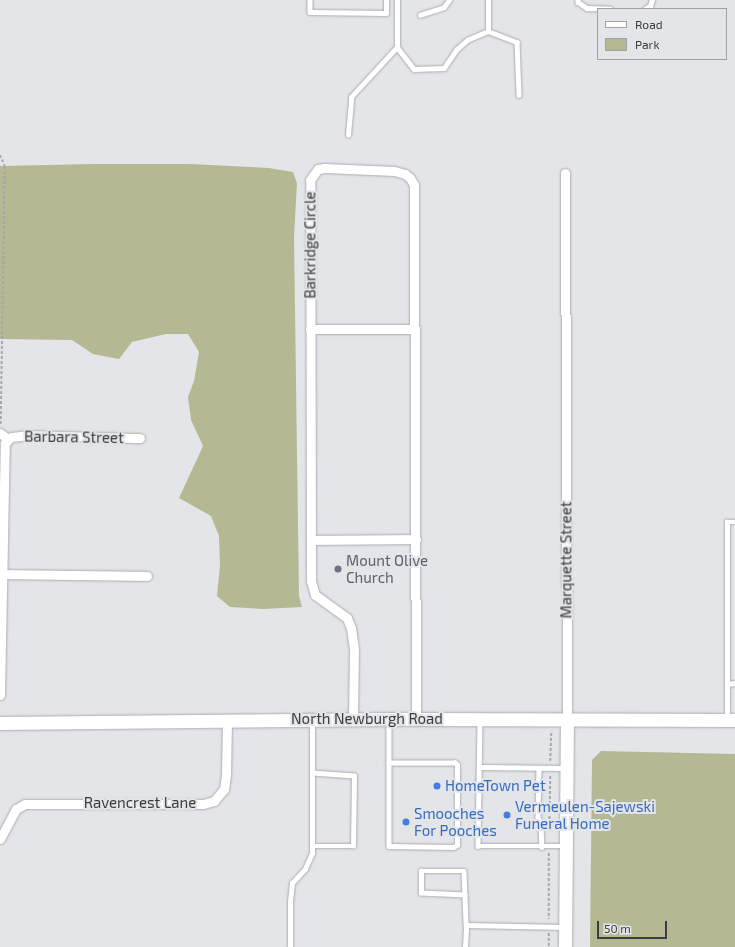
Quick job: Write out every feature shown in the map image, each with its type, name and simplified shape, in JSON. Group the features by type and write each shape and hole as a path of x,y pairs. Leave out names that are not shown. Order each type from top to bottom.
{"main road":[{"name":"North Newburgh Road","path":"0,723 312,719 731,720"},
{"name":"Marquette Street","path":"565,947 567,719"}],"street":[{"name":"Barkridge Circle","path":"353,719 354,649 351,628 347,618 320,601 312,588 310,180 318,169 325,168 394,171 405,174 410,178 414,185 416,719"},
{"name":"Marquette Street","path":"565,173 567,719"},
{"path":"310,329 415,329"},
{"name":"Barbara Street","path":"3,435 140,438"},
{"path":"0,695 3,574 3,435"},
{"path":"311,540 416,539"},
{"path":"3,574 147,576"},
{"name":"Ravencrest Lane","path":"0,839 16,809 25,804 203,804 214,801 224,789 226,774 227,720"}],"lane":[{"path":"310,0 310,12 386,13 386,0"},
{"path":"397,0 397,47 414,68 444,68 456,50 467,40 488,31 517,42 519,95"},
{"path":"420,15 444,6 449,0"},
{"path":"488,0 488,31"},
{"path":"578,0 578,2 587,8 597,8"},
{"path":"647,8 650,6 652,0"},
{"path":"348,135 351,98 397,47"},
{"path":"731,720 727,684 727,522 735,522"},
{"path":"727,684 735,683"},
{"path":"290,947 290,902 292,883 305,869 312,853 312,719"},
{"path":"389,719 389,763 389,846 453,847 457,845 457,764 389,763"},
{"path":"480,719 478,846 566,846"},
{"path":"479,767 567,768"},
{"path":"539,768 538,817 541,824 542,847"},
{"path":"312,846 353,846 354,776 313,773"},
{"path":"465,895 421,893 421,871 464,871 465,895 466,925 465,947"},
{"path":"466,925 565,926"}],"path":[{"path":"0,155 5,166 3,435"},
{"path":"549,947 551,719"}],"green space":[{"path":"190,164 269,168 293,172 297,183 294,237 299,596 302,607 263,609 230,607 217,596 220,565 219,536 211,516 179,498 203,446 191,420 188,397 194,381 199,352 188,334 166,334 132,342 119,359 93,354 72,340 0,339 0,166"},
{"path":"601,751 735,754 735,947 590,947 592,760"}],"place":[{"name":"Mount Olive Church","path":"338,569"},
{"name":"HomeTown Pet","path":"437,786"},
{"name":"Vermeulen-Sajewski Funeral Home","path":"507,815"},
{"name":"Smooches For Pooches","path":"406,822"}]}
